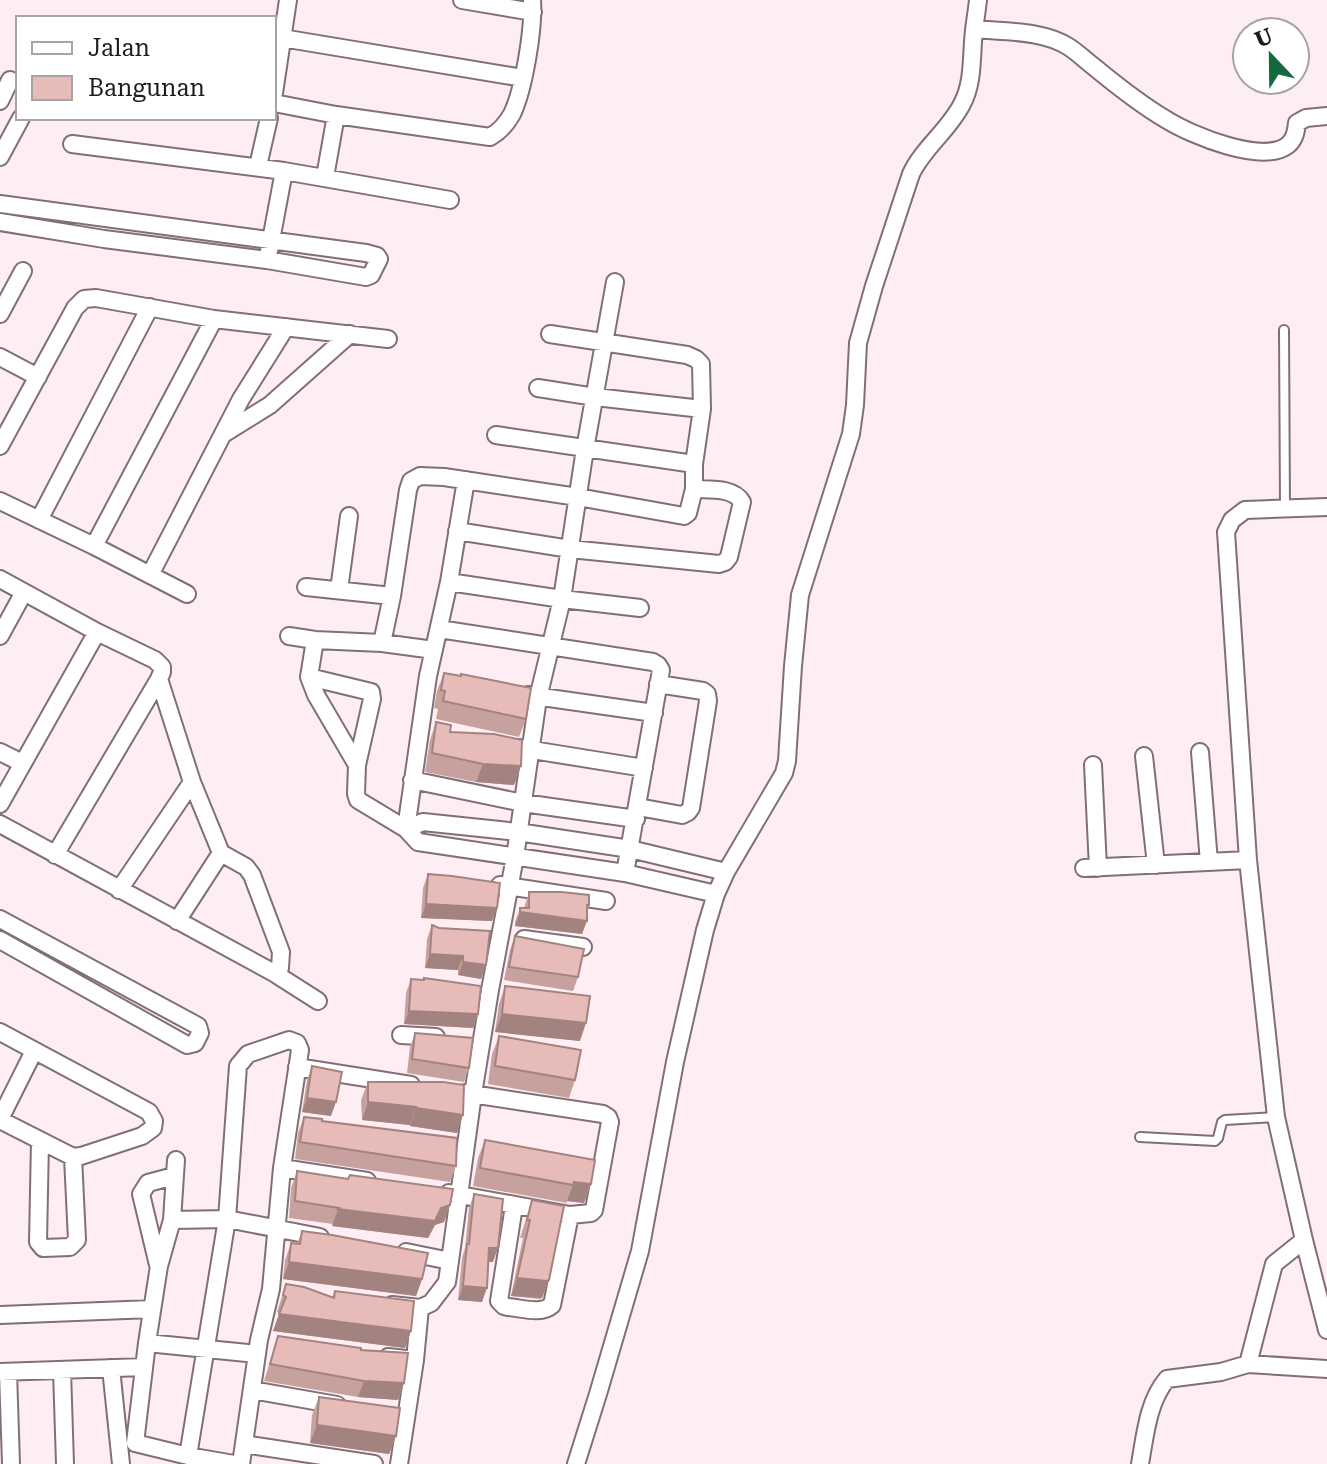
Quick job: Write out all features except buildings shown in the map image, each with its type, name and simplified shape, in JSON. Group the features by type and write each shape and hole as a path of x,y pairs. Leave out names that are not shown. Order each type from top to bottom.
{"street":[{"path":"276,79 288,0"},
{"path":"276,103 490,137 512,115 523,78 533,6 462,0"},
{"path":"576,1464 640,1251 700,945 726,872 784,773 800,595 851,434 858,343 862,328 917,160 951,121 969,89 978,0"},
{"path":"974,29 1029,34 1068,46 1167,120 1199,136 1244,150 1264,152 1287,146 1294,137 1297,123 1306,118 1327,116"},
{"path":"282,38 523,78"},
{"path":"0,101 10,80"},
{"path":"325,177 336,115"},
{"path":"0,157 20,120"},
{"path":"258,166 269,120"},
{"path":"72,144 258,166 450,200"},
{"path":"267,260 284,171"},
{"path":"0,204 366,253 379,259 370,277 0,222"},
{"path":"0,314 23,271"},
{"path":"375,1303 420,1308 431,1303 447,1282 473,1094 476,1041 491,990 494,935 510,887 538,698 562,599 615,282"},
{"path":"2,437 75,308 84,299 96,298 214,319 388,339"},
{"path":"39,520 150,307"},
{"path":"94,546 214,319"},
{"path":"150,575 241,399 286,327"},
{"path":"224,434 270,405 350,334"},
{"path":"382,643 408,490 411,481 420,476 466,480 684,516 688,513 694,489 694,464 702,409 701,364 687,355 550,334"},
{"path":"0,357 38,377"},
{"path":"538,388 702,409"},
{"path":"496,435 694,464"},
{"path":"406,829 412,780 429,729 435,677 434,650 466,480"},
{"path":"457,531 570,549 719,564 725,562 729,557 742,502 740,496 731,492 694,489"},
{"path":"0,501 187,594"},
{"path":"1327,507 1245,510 1232,520 1226,532 1248,860 1276,1117 1327,1330"},
{"path":"339,590 349,516"},
{"path":"0,579 155,660 162,667 159,679 55,855"},
{"path":"449,582 640,608"},
{"path":"306,587 392,596"},
{"path":"0,636 24,592"},
{"path":"439,629 658,665 661,670 625,873"},
{"path":"0,804 97,632"},
{"path":"289,636 434,650"},
{"path":"315,640 309,677 316,695 357,765"},
{"path":"309,677 371,692 357,765 356,794 358,800 406,829 418,842 625,873 716,894"},
{"path":"159,679 192,782 221,853 246,867 252,875 281,952 280,968 274,973"},
{"path":"412,780 523,803 682,815 691,808 707,694 658,684"},
{"path":"511,692 654,713"},
{"path":"498,743 644,768"},
{"path":"0,752 22,763"},
{"path":"1200,752 1209,862"},
{"path":"1144,756 1156,865"},
{"path":"1093,765 1091,868 1248,860"},
{"path":"119,890 192,782"},
{"path":"406,829 423,822 518,832 630,849 726,872"},
{"path":"0,824 274,973 318,1001"},
{"path":"177,921 221,853"},
{"path":"484,883 606,901"},
{"path":"0,919 198,1026 200,1033 195,1043 187,1045 0,940"},
{"path":"494,935 583,947"},
{"path":"0,1032 149,1112 154,1121 153,1128 142,1136 73,1157 0,1120 34,1051"},
{"path":"401,1035 476,1041"},
{"path":"188,1456 227,1219 237,1071 241,1061 252,1052 289,1040 299,1046 296,1122 282,1168 275,1228 279,1290 252,1390 241,1464"},
{"path":"297,1067 603,1114 610,1122 595,1168 594,1210 591,1213 570,1215 430,1190"},
{"path":"40,1141 38,1242 43,1248 70,1247 77,1240 73,1157"},
{"path":"130,1464 159,1266 172,1220 175,1168 148,1183 141,1194 159,1266"},
{"path":"282,1168 385,1183"},
{"path":"514,1206 499,1301 504,1306 538,1311 552,1305 570,1215"},
{"path":"172,1220 227,1219 331,1239"},
{"path":"1248,1364 1274,1264 1304,1240"},
{"path":"390,1249 450,1261"},
{"path":"399,1464 398,1416 415,1360 420,1308"},
{"path":"0,1315 152,1309"},
{"path":"147,1343 205,1349 264,1346"},
{"path":"369,1354 415,1360"},
{"path":"1140,1464 1158,1389 1167,1379 1221,1372 1248,1364 1327,1369"},
{"path":"11,1464 4,1372 144,1367"},
{"path":"111,1368 121,1464"},
{"path":"62,1370 65,1464"},
{"path":"252,1390 360,1409"},
{"path":"135,1443 234,1464"},
{"path":"244,1444 374,1464"}],"lane":[{"path":"1284,330 1285,509"},
{"path":"1140,1137 1215,1141 1225,1120 1276,1117"}]}
